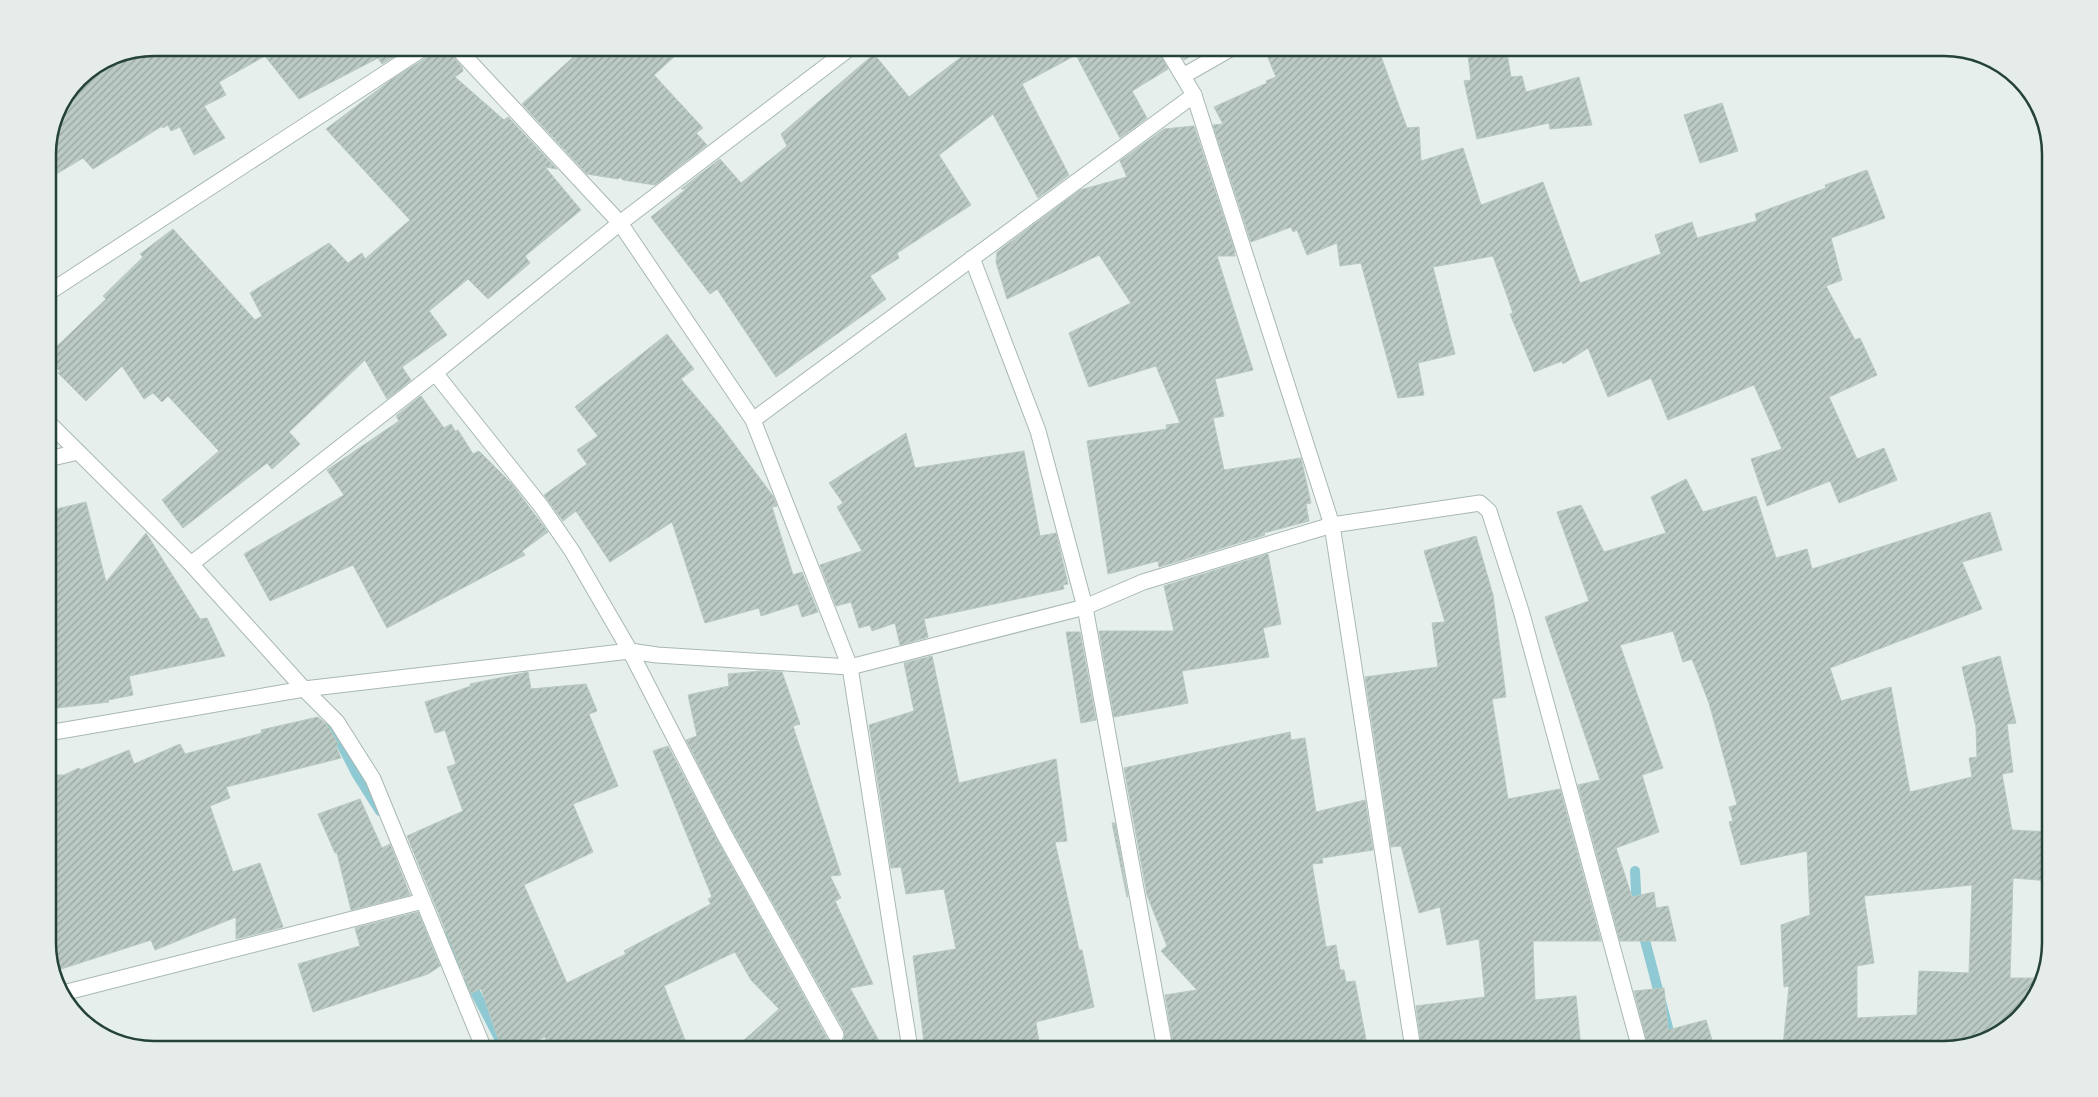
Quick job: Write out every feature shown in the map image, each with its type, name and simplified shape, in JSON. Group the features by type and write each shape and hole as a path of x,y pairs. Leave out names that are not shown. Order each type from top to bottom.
{"street":[{"path":"56,288 412,56"},
{"path":"464,56 620,223 753,420 850,666 909,1041"},
{"path":"191,564 435,373 620,223 839,56"},
{"path":"1171,56 1194,95 1332,525 1412,1041"},
{"path":"1183,76 1218,56"},
{"path":"753,420 1194,95"},
{"path":"972,258 1038,431 1085,607 1163,1041"},
{"path":"435,373 541,506 572,551 630,651 724,834 836,1034"},
{"path":"56,430 191,564 304,689 337,722 373,780 480,1041"},
{"path":"56,457 78,452"},
{"path":"56,732 304,689 630,651 657,655 850,666 1085,607 1143,582 1332,525 1480,503 1489,511 1522,614 1638,1041"},
{"path":"69,991 423,901"}],"building":[{"path":"148,56 265,56 219,82 226,95 204,106 225,138 194,155 180,127 171,131 168,125 163,128 162,126 93,169 83,158 56,174 58,135 69,105 85,85 111,66 123,61"},
{"path":"265,56 395,56 382,64 378,58 299,99"},
{"path":"429,56 452,56 462,67 463,71 455,77 504,120 508,117 557,169 545,167 581,210 525,256 530,263 488,299 468,279 429,311 447,335 402,367 411,380 387,399 365,360 289,432 300,444 272,469 267,463 183,528 162,500 219,451 168,396 162,402 153,393 144,399 122,366 86,401 58,373 60,371 56,367 56,347 106,299 103,296 143,257 140,254 173,229 255,320 262,316 250,293 329,243 348,263 362,253 365,259 410,220 326,129 391,80"},
{"path":"574,56 675,56 654,75 703,128 696,133 707,145 655,185 623,180 620,177 618,179 587,174 522,104"},
{"path":"872,56 876,56 909,97 963,56 1074,56 1022,84 1069,175 1038,198 993,114 939,155 971,205 897,253 899,258 870,276 886,299 776,377 717,289 710,294 651,217 686,189 681,189 720,159 741,183 787,146 781,134"},
{"path":"1077,56 1161,56 1168,69 1132,91 1147,118 1120,138"},
{"path":"1182,56 1191,56 1184,60"},
{"path":"1267,56 1381,56 1407,128 1419,127 1421,161 1463,148 1481,205 1543,182 1580,283 1661,254 1655,235 1692,222 1697,238 1757,221 1755,214 1826,188 1825,185 1867,170 1885,218 1831,238 1842,280 1826,286 1855,340 1860,338 1877,375 1829,397 1857,459 1884,448 1897,480 1839,503 1830,481 1767,506 1751,459 1782,449 1754,385 1668,420 1651,378 1608,397 1588,348 1563,364 1562,361 1534,372 1510,314 1513,313 1493,256 1433,267 1455,354 1418,363 1424,395 1398,398 1361,263 1340,266 1337,243 1307,255 1297,230 1293,232 1291,227 1251,242 1213,125 1223,124 1214,107 1276,77"},
{"path":"1468,56 1507,56 1511,77 1522,76 1526,92 1579,77 1592,125 1550,129 1549,123 1477,139 1464,81 1471,80"},
{"path":"1722,103 1738,151 1700,163 1684,115"},
{"path":"1194,126 1234,249 1235,256 1217,256 1253,370 1215,379 1224,416 1213,418 1224,470 1301,458 1311,503 1306,504 1309,521 1264,533 1265,535 1159,567 1158,561 1108,574 1087,441 1167,429 1166,425 1180,423 1156,366 1089,387 1069,333 1131,303 1099,255 1007,299 996,262 997,252 1080,190 1127,177 1120,161 1164,129"},
{"path":"667,334 694,369 681,379 720,425 773,496 777,506 772,507 793,575 802,572 818,612 802,617 798,604 761,616 759,608 705,623 672,522 610,562 576,511 563,521 544,495 587,464 577,450 598,436 575,407"},
{"path":"421,396 444,428 451,424 455,431 458,430 473,454 479,451 511,483 548,532 522,551 525,555 387,628 353,565 270,601 244,554 344,495 327,470 399,421 396,416"},
{"path":"906,433 915,468 1024,451 1040,536 1056,533 1068,584 1063,585 1064,589 924,619 928,637 900,645 895,623 872,631 870,625 859,628 851,602 836,606 820,565 862,551 837,507 843,503 829,483"},
{"path":"1686,479 1703,512 1756,496 1776,558 1807,549 1812,569 1990,512 2002,550 1962,562 1982,609 1830,668 1841,701 1891,687 1910,792 1972,777 1969,758 1977,757 1976,727 1962,667 2000,656 2016,723 2007,724 2013,772 2002,774 2012,830 2042,832 2042,880 2013,878 2010,978 2035,978 2017,1007 1998,1024 1975,1036 1956,1040 1784,1041 1789,986 1784,987 1781,925 1810,915 1807,851 1741,865 1729,822 1733,821 1729,807 1737,805 1709,703 1692,659 1683,662 1673,631 1620,645 1663,768 1642,775 1659,832 1616,848 1632,897 1654,892 1656,908 1668,906 1676,941 1620,941 1578,785 1600,780 1545,617 1589,601 1557,512 1581,505 1604,552 1666,533 1651,497","holes":["1972,885 1969,973 1919,971 1917,1015 1857,1018 1857,966 1874,963 1864,896"]},
{"path":"86,502 106,582 146,533 200,619 207,618 225,656 129,676 133,695 108,700 109,702 56,708 56,509"},
{"path":"1476,536 1493,595 1506,697 1492,699 1508,799 1560,789 1601,941 1533,941 1535,1000 1576,996 1580,1041 1421,1041 1416,1006 1485,997 1479,939 1447,945 1440,907 1419,913 1401,846 1391,847 1365,677 1438,667 1432,623 1445,622 1424,551"},
{"path":"1268,554 1281,624 1263,628 1269,657 1182,671 1188,703 1114,717 1099,631 1174,631 1164,586"},
{"path":"1066,632 1080,632 1096,720 1081,723"},
{"path":"932,656 959,783 1056,759 1067,841 1055,842 1094,1007 1036,1022 1039,1041 924,1041 913,956 956,949 944,889 906,894 901,867 891,868 869,725 914,711 904,663"},
{"path":"762,671 782,672 800,724 793,726 841,875 830,876 841,898 835,901 873,984 850,988 879,1041 842,1041 844,1040 844,1030 732,830 686,740 697,736 688,695 729,686 728,674"},
{"path":"528,672 531,689 586,684 597,711 589,714 618,786 573,804 593,852 524,885 567,983 626,954 624,951 711,904 708,899 712,897 653,751 668,746 716,838 830,1041 743,1041 779,1009 751,980 735,952 664,986 685,1041 547,1041 545,1037 535,1041 499,1041 481,989 471,993 407,836 463,811 447,767 456,764 445,730 435,733 425,702 471,686 470,684"},
{"path":"318,717 328,726 338,744 336,746 341,758 226,787 230,798 210,806 233,872 260,863 283,927 236,939 236,917 155,950 151,940 60,969 56,949 56,775 64,775 79,768 80,770 129,750 134,764 180,744 185,754 262,733 261,730"},
{"path":"1290,732 1291,740 1305,738 1316,812 1365,800 1373,850 1322,858 1323,863 1312,864 1326,947 1336,945 1340,970 1344,970 1346,982 1355,981 1366,1041 1173,1041 1165,995 1197,990 1161,951 1167,946 1147,895 1124,768"},
{"path":"360,799 382,848 390,844 410,895 351,910 337,853 335,853 318,814"},
{"path":"1112,823 1115,823 1128,897 1127,897"},
{"path":"418,912 440,966 428,974 313,1012 298,964 360,946 355,928"},
{"path":"1664,988 1668,1030 1706,1020 1712,1041 1647,1041 1634,991"}],"waterway":[{"path":"331,724 356,773 380,811"},
{"path":"1635,871 1637,910"},
{"path":"1642,929 1671,1041"},
{"path":"446,937 460,963"},
{"path":"469,980 500,1041"},
{"path":"521,1032 526,1041"}]}
